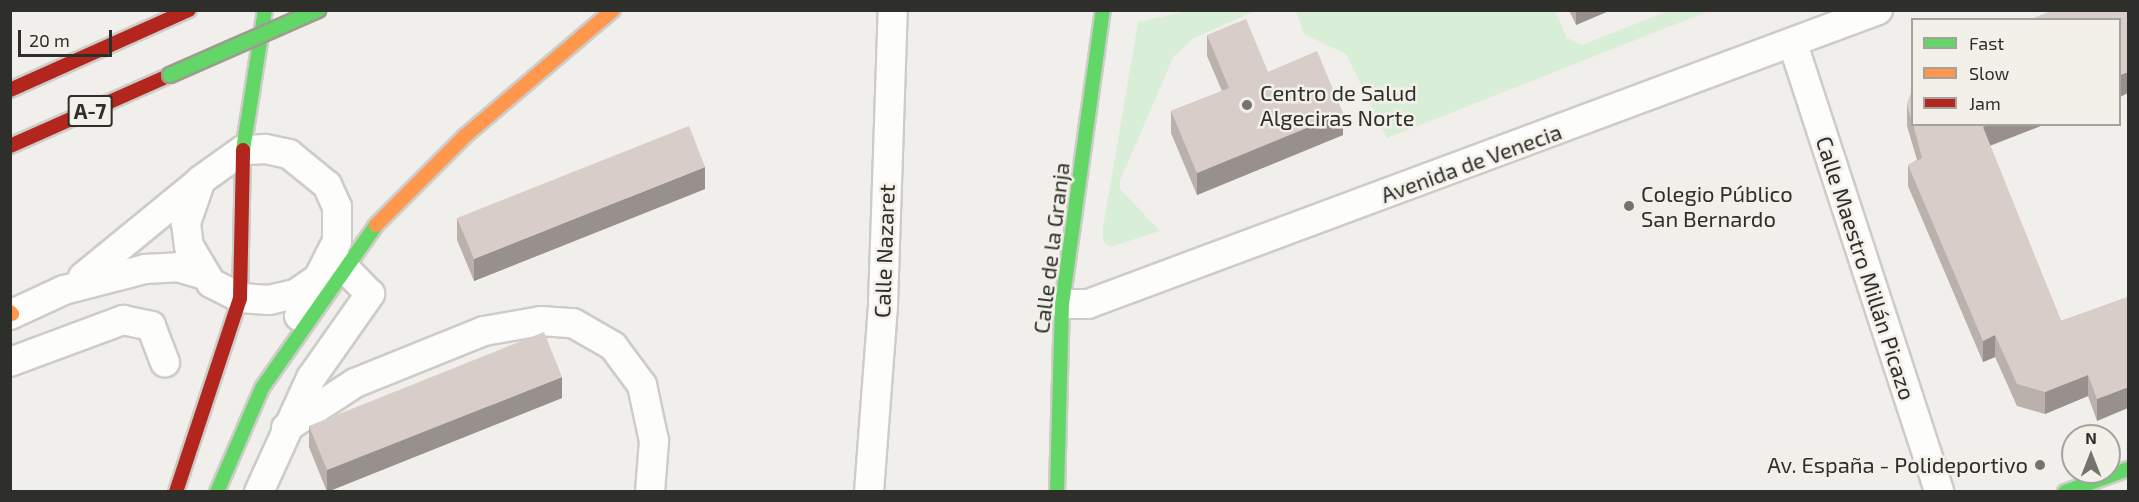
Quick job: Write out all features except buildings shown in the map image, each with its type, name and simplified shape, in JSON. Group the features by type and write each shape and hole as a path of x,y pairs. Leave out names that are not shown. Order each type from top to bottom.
{"main road":[{"path":"177,492 240,298 243,150 265,10"},
{"name":"A-7","path":"10,146 318,10"},
{"path":"376,225 492,112 614,10"},
{"name":"Calle de la Granja","path":"1057,492 1062,304 1103,10"},
{"name":"A-7","path":"10,90 185,12"},
{"path":"218,492 240,435 293,338"},
{"path":"2065,492 2128,469"}],"street":[{"name":"Calle Nazaret","path":"869,492 883,304 893,10"},
{"name":"Avenida de Venecia","path":"1062,304 1088,304 1794,44 1878,10"},
{"name":"Calle Maestro Millán Picazo","path":"1794,44 1939,492"},
{"path":"64,290 132,241 201,180 243,150 289,154 327,185 339,222 331,276 350,319 311,378 286,428 259,492"},
{"path":"201,180 186,223 189,246 204,274"},
{"path":"293,338 331,276 376,225"},
{"path":"11,313 64,290 163,267 204,274 240,298 289,296 331,276"},
{"path":"10,362 123,320 151,326 165,362"},
{"path":"286,428 355,383 484,331 541,321 573,323 613,346 642,386 654,441 650,492"},
{"path":"240,435 311,378"}],"green space":[{"path":"1189,11 1255,11 1194,38 1174,56 1120,180 1120,189 1160,231 1110,247 1103,241 1103,228 1138,22"},
{"path":"1296,11 1555,11 1567,38 1582,45 1668,11 1709,11 1387,138 1346,54 1304,34"}],"traffic: fast":[{"path":"243,150 265,10"},
{"path":"170,75 318,10"},
{"path":"1057,492 1062,304 1103,10"},
{"path":"217,492 262,388 376,225"},
{"path":"2065,492 2128,469"}],"traffic: slow":[{"path":"376,225 465,136 613,10"}],"traffic: jam":[{"path":"10,90 189,10"},
{"path":"10,146 170,75"},
{"path":"176,492 240,298 243,150"}],"place":[{"name":"Centro de Salud Algeciras Norte","path":"1247,105"},
{"name":"Colegio Público San Bernardo","path":"1629,206"},
{"name":"Av. España - Polideportivo","path":"2040,465"}]}
